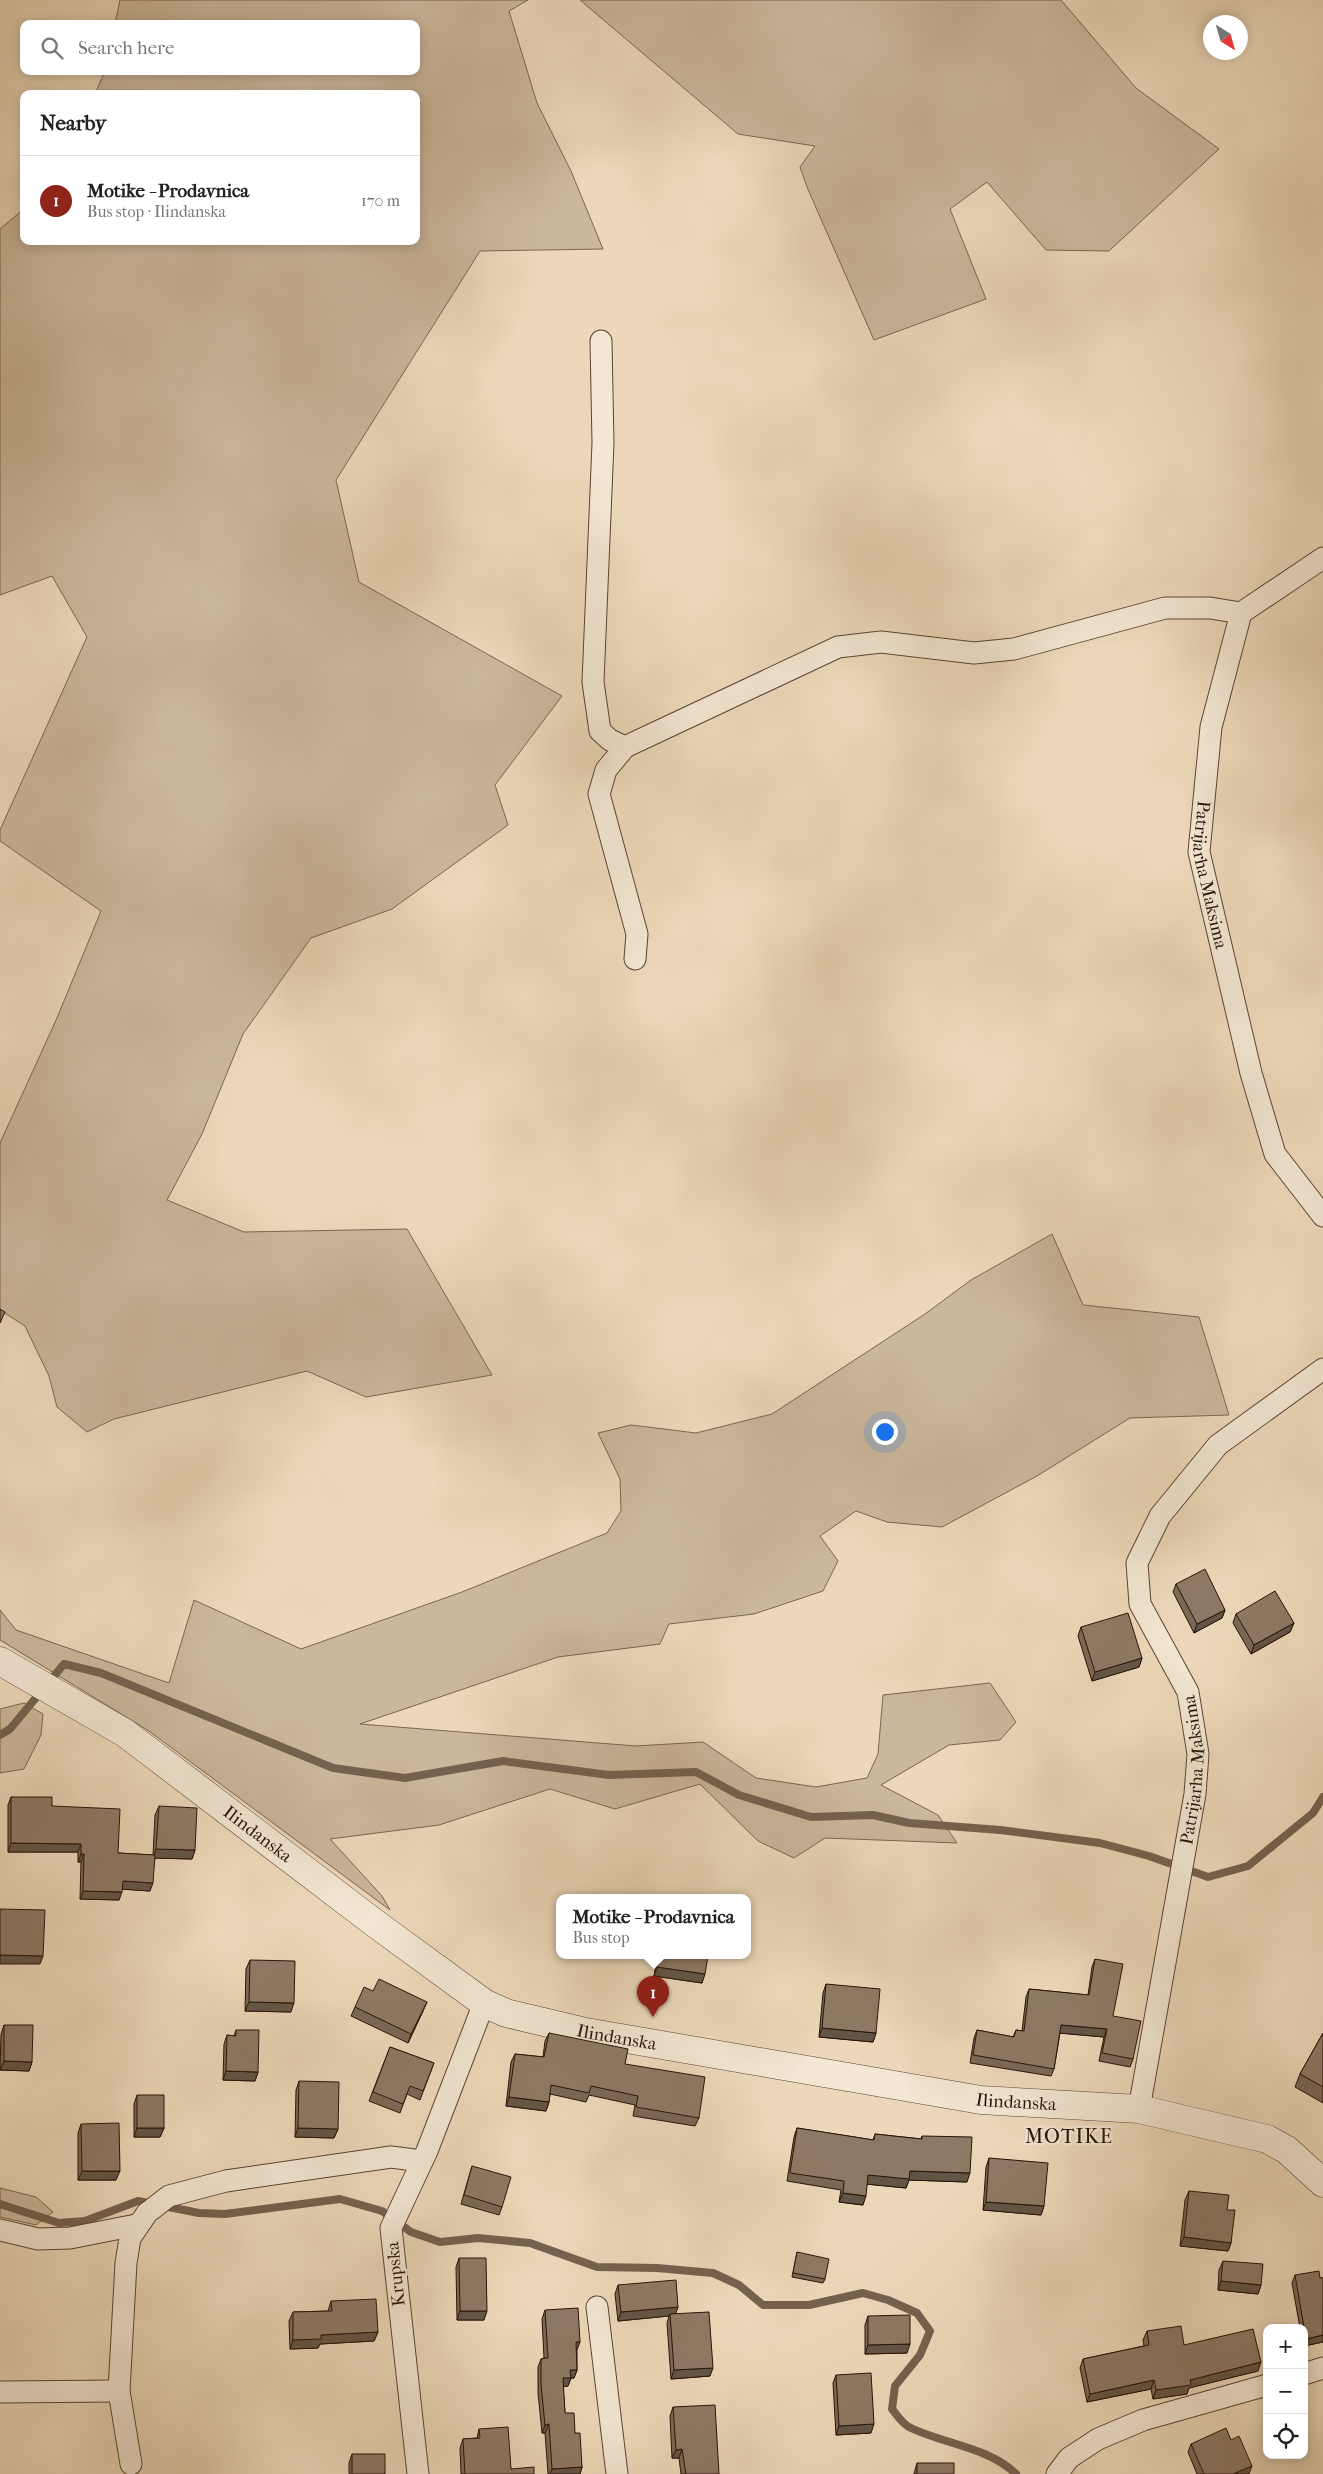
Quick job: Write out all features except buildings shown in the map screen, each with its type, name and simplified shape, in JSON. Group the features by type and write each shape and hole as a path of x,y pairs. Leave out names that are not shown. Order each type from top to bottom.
{"street":[{"path":"600,341 603,443 593,682 600,731 610,740 625,747"},
{"path":"636,959 637,934 599,794 606,770 625,747 838,647 881,642 974,653 1014,649 1165,608 1210,608 1241,613 1323,558"},
{"name":"Patrijarha Maksima","path":"1241,613 1211,727 1200,852 1251,1073 1275,1154 1323,1216"},
{"name":"Patrijarha Maksima","path":"1139,2109 1195,1794 1198,1754 1188,1692 1140,1604 1137,1563 1160,1516 1218,1444 1323,1369"},
{"name":"Ilindanska","path":"0,1661 125,1733 376,1924 484,2003 506,2013 586,2032 981,2100 1139,2109 1267,2139 1287,2150 1323,2183"},
{"name":"Krupska","path":"418,2474 391,2228 422,2162 484,2003"},
{"path":"131,2464 119,2391 126,2263 130,2238 142,2219 169,2196 226,2181 391,2157 422,2162"},
{"path":"0,2230 38,2239 70,2238 142,2219"},
{"path":"597,2307 617,2474"},
{"path":"1308,2373 1323,2368"},
{"path":"1057,2474 1069,2458 1098,2439 1143,2420 1263,2386"},
{"path":"0,2392 119,2391"}],"shaded area":[{"path":"120,0 528,0 509,11 537,103 571,171 603,249 480,251 336,480 359,582 562,696 495,785 508,825 392,909 311,938 243,1034 202,1134 167,1200 244,1232 407,1229 492,1375 366,1397 307,1371 114,1419 87,1432 57,1407 49,1376 25,1326 0,1310 0,1143 57,1018 101,911 0,841 0,830 87,637 52,576 0,595 0,229 20,212 20,245 420,245 420,90 97,90 103,75 420,75 420,20 116,20"},
{"path":"580,0 1061,0 1136,88 1219,149 1109,251 1046,250 987,182 950,209 986,299 874,340 800,167 815,146 738,134"},
{"path":"1052,1234 1083,1305 1199,1317 1229,1415 1130,1418 1037,1476 942,1527 887,1522 856,1511 820,1536 838,1561 823,1591 754,1614 669,1624 660,1644 558,1657 360,1724 636,1746 703,1742 756,1778 816,1787 867,1778 878,1754 883,1695 990,1683 1016,1722 1000,1740 949,1745 881,1785 938,1815 957,1843 825,1838 794,1858 758,1841 700,1784 615,1809 550,1789 439,1825 330,1839 382,1896 390,1910 149,1731 0,1640 0,1610 16,1630 169,1683 194,1600 301,1649 462,1592 607,1533 621,1511 620,1479 598,1433 631,1425 696,1433 772,1414 925,1314 971,1280"},
{"path":"24,1703 43,1714 41,1735 24,1769 0,1773 0,1709"},
{"path":"0,2188 36,2197 53,2212 36,2225 0,2217"}],"waterway":[{"path":"0,1735 10,1729 64,1664 101,1673 333,1768 405,1778 503,1761 609,1775 696,1772 739,1795 811,1817 873,1815 909,1823 1000,1830 1100,1843 1149,1856 1208,1877 1248,1866 1313,1813 1323,1797"},
{"path":"0,2204 59,2223 85,2221 138,2201 199,2213 225,2214 340,2199 382,2211 411,2232 440,2242 478,2238 530,2243 597,2267 657,2268 713,2273 739,2285 763,2305 809,2305 863,2293 888,2300 917,2313 930,2331 920,2355 895,2386 892,2409 900,2420 908,2427 992,2458 1016,2474"}],"place":[{"name":"Motike - Prodavnica","path":"653,2017"}],"district":[{"name":"MOTIKE","path":"1069,2136"}]}
